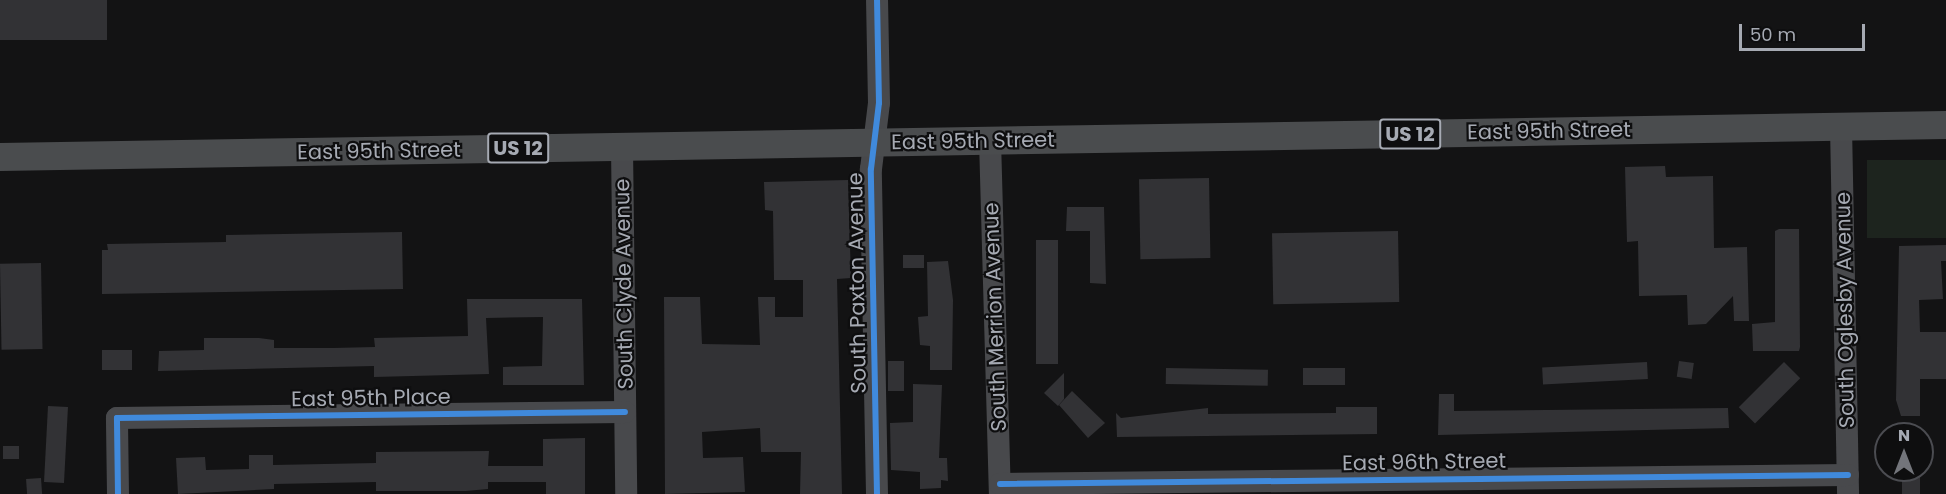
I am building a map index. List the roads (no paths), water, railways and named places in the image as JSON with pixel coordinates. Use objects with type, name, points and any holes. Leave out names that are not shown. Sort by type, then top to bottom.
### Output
[{"type":"main road","name":"East 95th Street","points":[[0,157],[1946,125]]},
{"type":"street","name":"South Paxton Avenue","points":[[877,0],[879,103],[874,142],[877,494]]},
{"type":"street","name":"South Oglesby Avenue","points":[[1841,126],[1848,484]]},
{"type":"street","name":"South Merrion Avenue","points":[[990,140],[1000,489]]},
{"type":"street","name":"South Clyde Avenue","points":[[622,147],[626,494]]},
{"type":"street","name":"East 95th Place","points":[[118,494],[117,418],[625,412]]},
{"type":"street","name":"East 96th Street","points":[[1000,489],[1848,484]]}]
